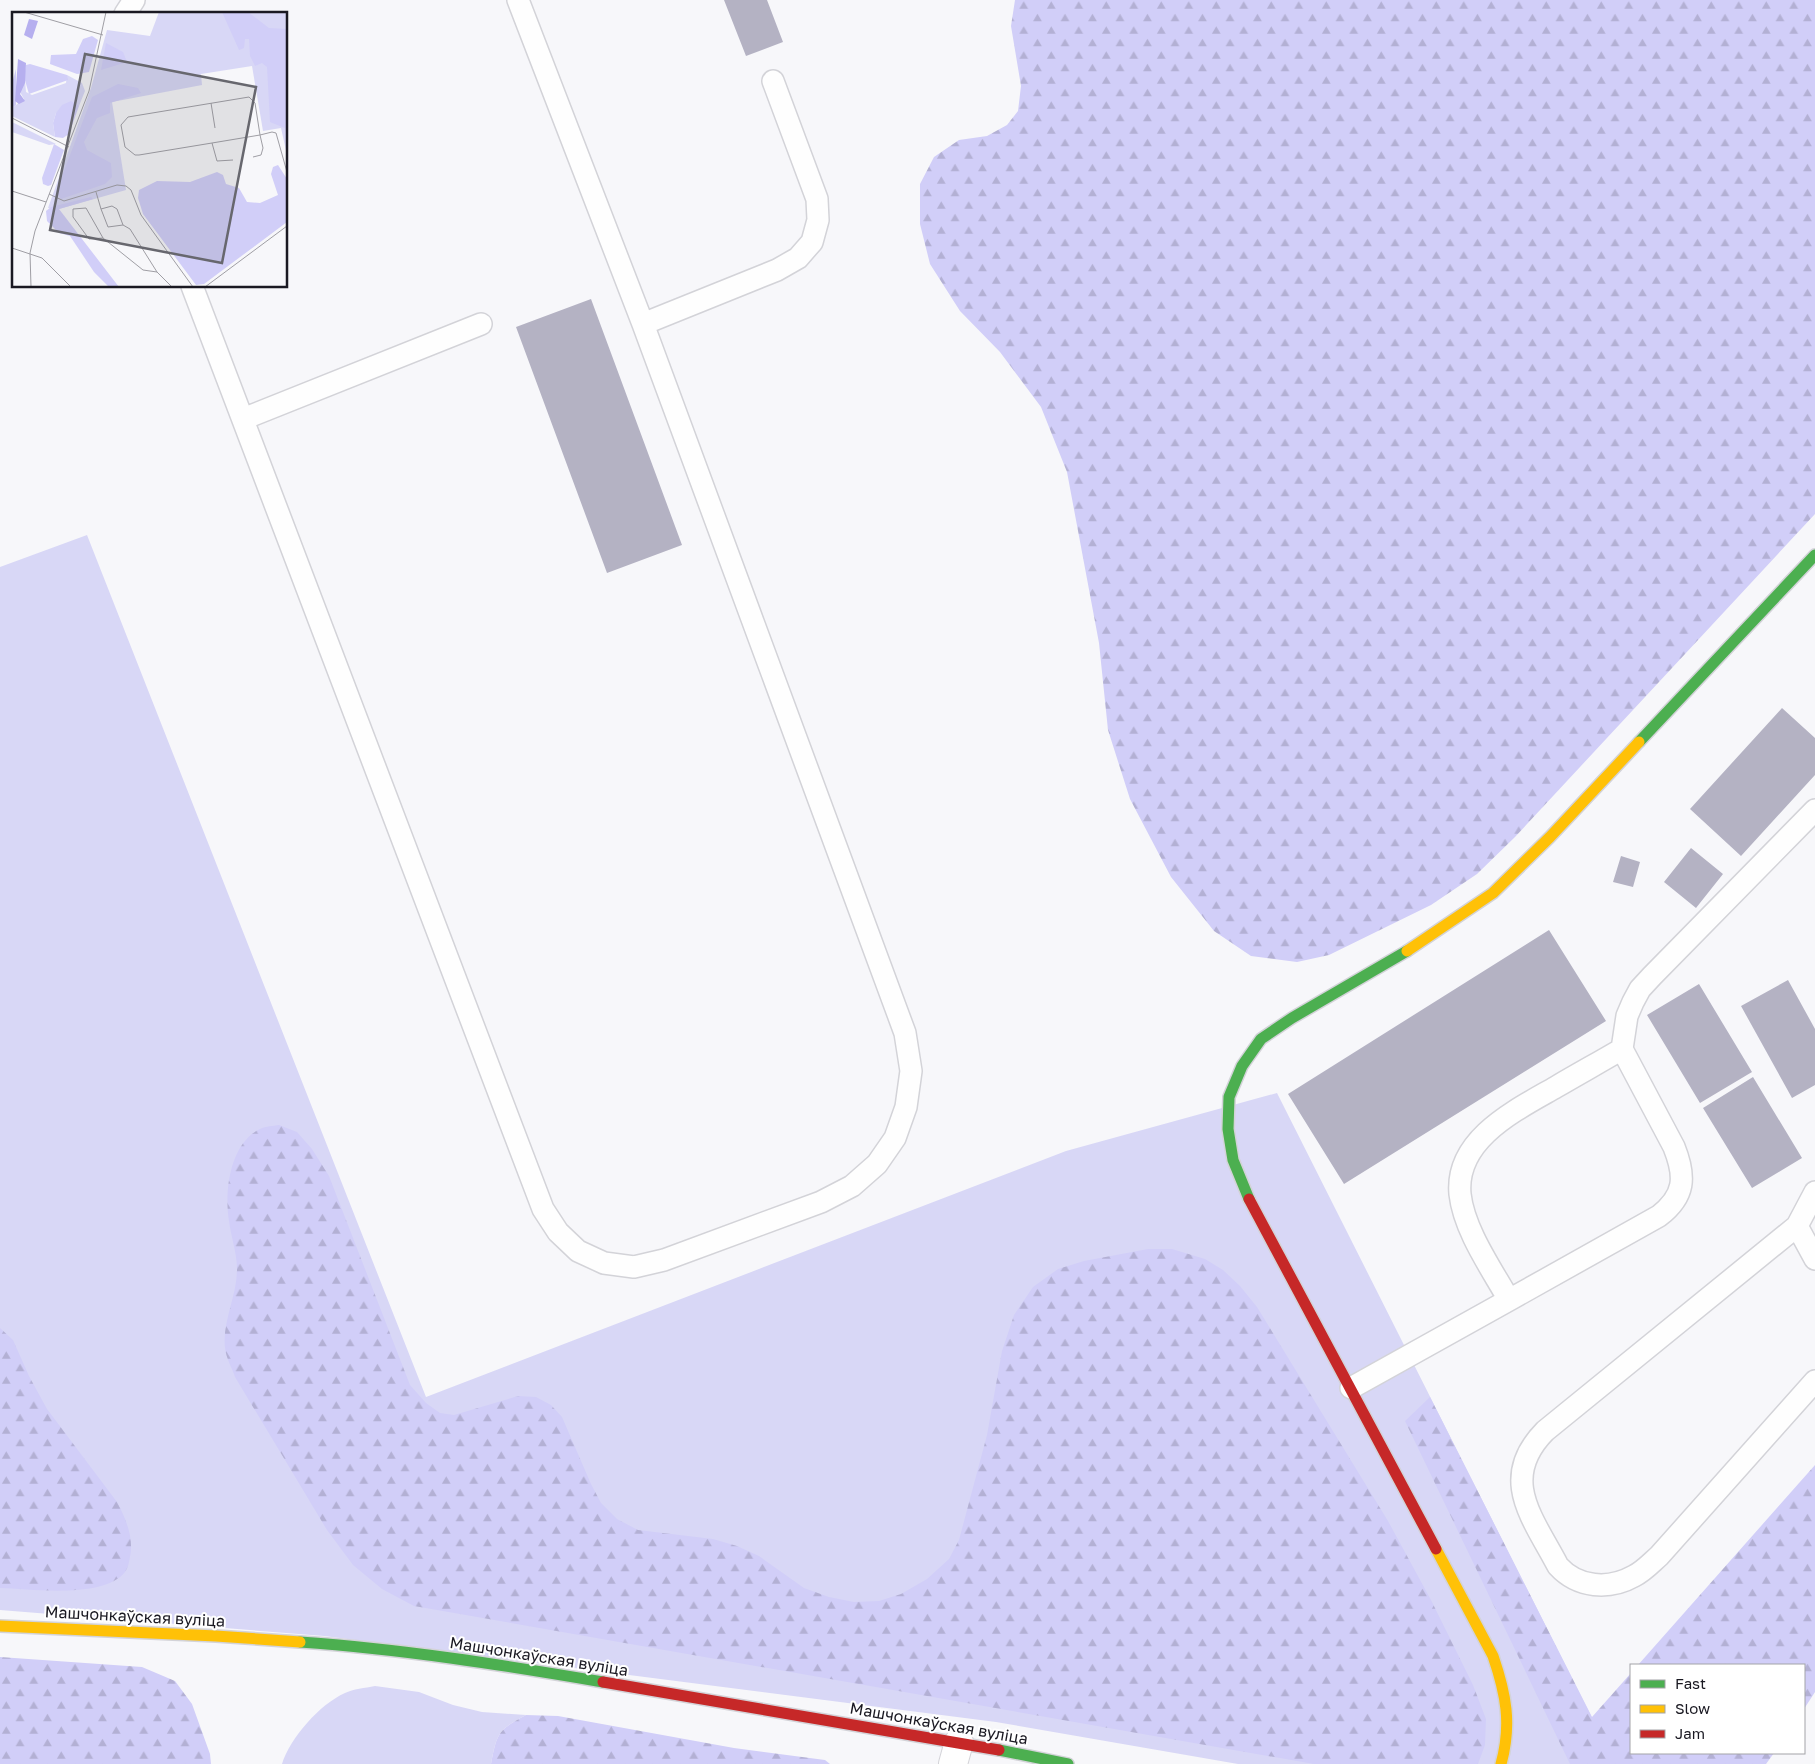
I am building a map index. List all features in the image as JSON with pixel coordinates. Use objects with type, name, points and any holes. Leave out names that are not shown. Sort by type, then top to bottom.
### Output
[{"type":"street","points":[[1501,1764],[1505,1754],[1509,1720],[1504,1687],[1493,1656],[1245,1191],[1233,1160],[1228,1129],[1229,1097],[1242,1066],[1261,1039],[1292,1018],[1426,940],[1493,893],[1550,837],[1815,555]]},
{"type":"street","name":"Машчонкаўская вуліца","points":[[0,1626],[216,1636],[358,1646],[506,1666],[956,1753],[1068,1764]]},
{"type":"lane","points":[[126,12],[134,0]]},
{"type":"lane","points":[[193,288],[543,1209],[558,1232],[578,1251],[604,1263],[634,1267],[664,1260],[821,1202],[852,1186],[876,1164],[895,1138],[906,1107],[911,1071],[905,1033],[642,324],[518,0]]},
{"type":"lane","points":[[642,324],[776,270],[798,258],[812,242],[818,220],[817,199],[773,81]]},
{"type":"lane","points":[[242,419],[481,324]]},
{"type":"lane","points":[[1351,1388],[1659,1216],[1670,1208],[1678,1197],[1682,1180],[1681,1164],[1674,1147],[1622,1049],[1627,1016],[1640,989],[1815,810]]},
{"type":"lane","points":[[1509,1300],[1470,1229],[1464,1211],[1460,1193],[1461,1174],[1467,1156],[1497,1122],[1622,1049]]},
{"type":"lane","points":[[1815,1192],[1797,1226],[1545,1430],[1534,1442],[1526,1456],[1522,1470],[1521,1487],[1524,1502],[1558,1566],[1566,1575],[1576,1581],[1588,1584],[1610,1584],[1635,1576],[1658,1556],[1815,1381]]},
{"type":"lane","points":[[1797,1226],[1815,1259]]},
{"type":"shaded area","points":[[87,535],[426,1397],[1066,1151],[1277,1093],[1592,1718],[1598,1764],[1238,1764],[996,1722],[324,1636],[0,1610],[0,567]]},
{"type":"shaded area","points":[[375,1686],[419,1692],[453,1705],[482,1712],[526,1715],[504,1729],[500,1734],[495,1745],[491,1764],[282,1764],[292,1743],[316,1713],[335,1698],[348,1692]]},
{"type":"green space","points":[[1015,0],[1815,0],[1815,514],[1515,837],[1477,874],[1431,905],[1329,955],[1297,962],[1251,956],[1214,931],[1171,877],[1130,799],[1108,730],[1099,643],[1067,472],[1041,407],[1000,352],[960,311],[930,264],[920,224],[920,184],[934,157],[959,140],[987,136],[1007,125],[1018,111],[1021,86],[1011,26]]},
{"type":"green space","points":[[279,1125],[297,1132],[312,1149],[329,1176],[410,1385],[426,1403],[440,1413],[454,1415],[518,1396],[536,1397],[551,1405],[562,1417],[601,1503],[617,1519],[638,1530],[713,1539],[737,1546],[759,1556],[804,1588],[829,1597],[854,1602],[879,1601],[901,1594],[927,1579],[949,1559],[959,1540],[987,1435],[1002,1351],[1014,1315],[1033,1287],[1058,1269],[1084,1261],[1148,1249],[1172,1249],[1205,1259],[1223,1270],[1240,1286],[1257,1307],[1388,1521],[1431,1600],[1473,1685],[1486,1719],[1485,1745],[1478,1764],[1314,1764],[414,1606],[382,1589],[353,1565],[327,1530],[235,1377],[226,1352],[227,1319],[235,1289],[237,1269],[228,1209],[231,1169],[242,1145],[250,1136],[262,1128]]},
{"type":"green space","points":[[0,1328],[13,1340],[29,1376],[47,1409],[117,1502],[123,1515],[131,1543],[129,1563],[125,1572],[115,1580],[101,1586],[67,1590],[0,1588]]},
{"type":"green space","points":[[1430,1397],[1592,1717],[1630,1674],[1630,1754],[1773,1754],[1766,1764],[1570,1764],[1405,1421]]},
{"type":"green space","points":[[1815,1465],[1815,1692],[1805,1707],[1805,1664],[1639,1664]]},
{"type":"green space","points":[[0,1657],[142,1667],[175,1681],[192,1704],[210,1754],[211,1764],[0,1764]]},
{"type":"green space","points":[[526,1715],[558,1716],[734,1748],[825,1760],[830,1764],[491,1764],[495,1745],[500,1734],[504,1729]]},
{"type":"building","points":[[724,0],[767,0],[783,42],[746,56]]},
{"type":"building","points":[[591,299],[682,545],[607,573],[516,327]]},
{"type":"building","points":[[1782,708],[1815,738],[1815,775],[1741,856],[1690,809]]},
{"type":"building","points":[[1691,848],[1723,874],[1696,908],[1664,882]]},
{"type":"building","points":[[1621,856],[1640,862],[1633,887],[1613,882]]},
{"type":"building","points":[[1549,930],[1606,1021],[1344,1184],[1288,1094]]},
{"type":"building","points":[[1788,980],[1815,1029],[1815,1085],[1792,1098],[1741,1006]]},
{"type":"building","points":[[1699,984],[1752,1072],[1700,1103],[1647,1015]]},
{"type":"building","points":[[1753,1077],[1802,1158],[1752,1188],[1703,1108]]},
{"type":"traffic: fast","points":[[1639,742],[1815,555]]},
{"type":"traffic: fast","points":[[1249,1199],[1233,1160],[1228,1129],[1229,1097],[1242,1066],[1261,1039],[1292,1018],[1407,951]]},
{"type":"traffic: fast","points":[[300,1642],[452,1658],[603,1682]]},
{"type":"traffic: fast","points":[[999,1750],[1068,1764]]},
{"type":"traffic: slow","points":[[1407,951],[1493,893],[1550,837],[1639,742]]},
{"type":"traffic: slow","points":[[1436,1549],[1493,1656],[1498,1670],[1507,1722],[1501,1764]]},
{"type":"traffic: slow","points":[[0,1626],[216,1636],[300,1642]]},
{"type":"traffic: jam","points":[[1249,1199],[1436,1549]]},
{"type":"traffic: jam","points":[[603,1682],[999,1750]]}]
